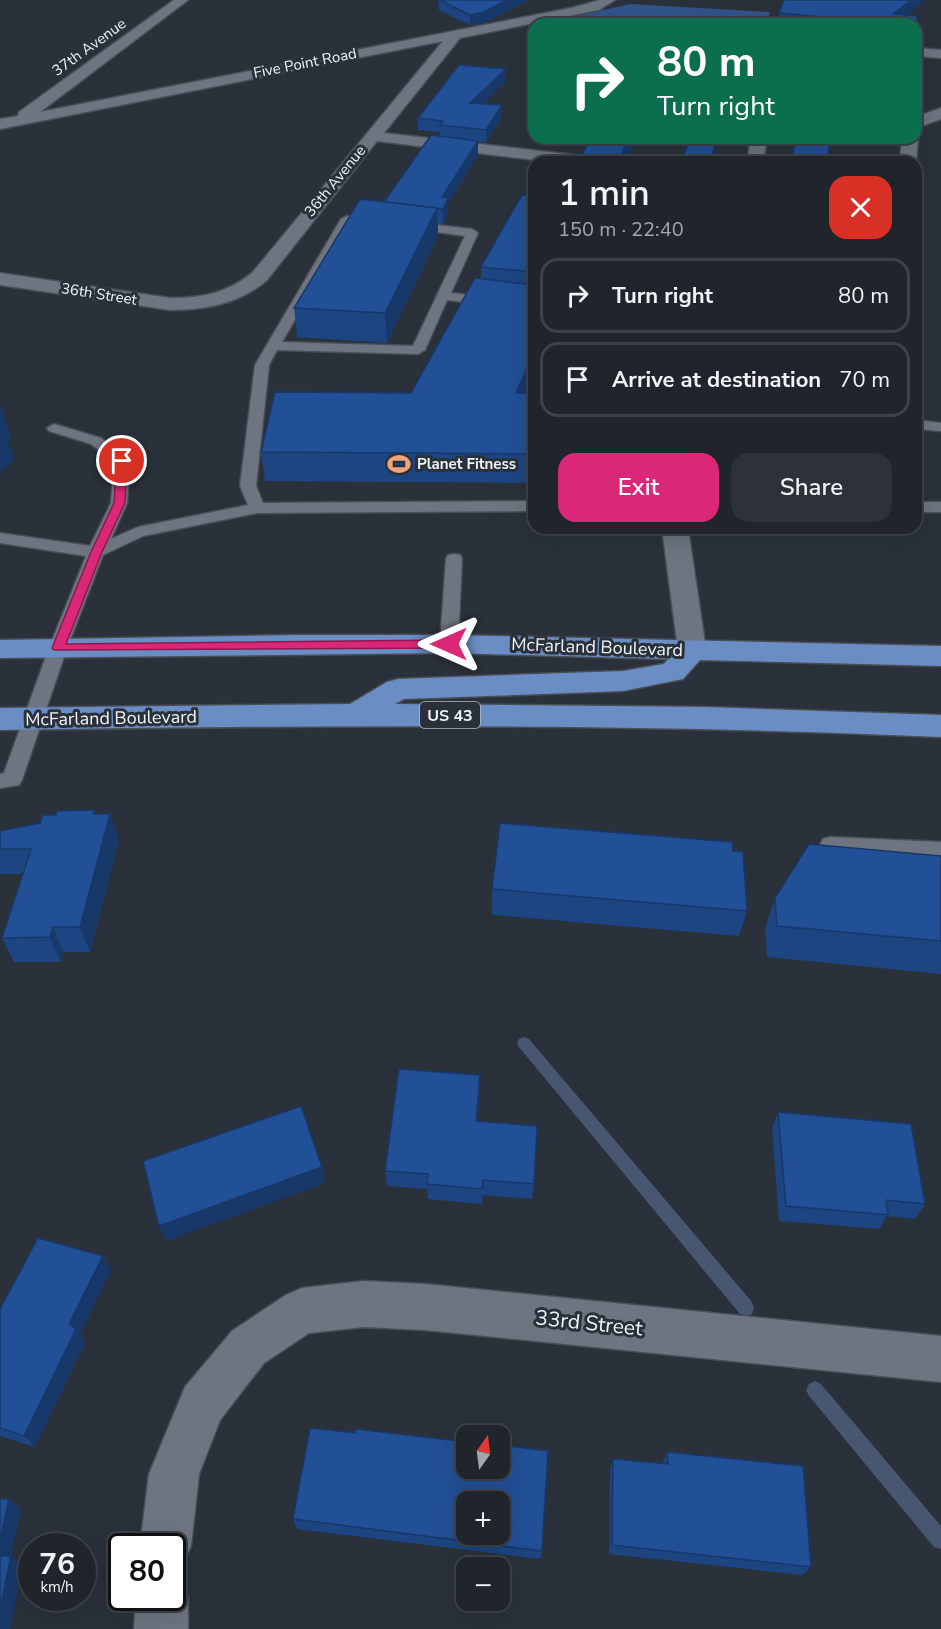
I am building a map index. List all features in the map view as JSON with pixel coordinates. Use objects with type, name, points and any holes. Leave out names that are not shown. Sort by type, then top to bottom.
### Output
[{"type":"highway","name":"McFarland Boulevard","points":[[0,649],[449,644],[941,656]]},
{"type":"highway","points":[[355,715],[398,689],[623,681],[673,672],[692,650]]},
{"type":"highway","name":"McFarland Boulevard","points":[[0,719],[355,715],[723,718],[941,726]]},
{"type":"street","name":"37th Avenue","points":[[16,121],[182,0]]},
{"type":"street","name":"Five Point Road","points":[[539,18],[599,6],[609,0]]},
{"type":"street","name":"Five Point Road","points":[[0,124],[528,20]]},
{"type":"street","name":"36th Avenue","points":[[198,304],[226,297],[247,287],[260,276],[455,34]]},
{"type":"street","points":[[922,52],[941,54]]},
{"type":"street","points":[[922,121],[941,113]]},
{"type":"street","points":[[372,136],[542,156]]},
{"type":"street","name":"36th Street","points":[[0,279],[144,301],[198,304]]},
{"type":"street","points":[[676,534],[692,650]]},
{"type":"street","name":"33rd Street","points":[[167,1533],[174,1474],[202,1404],[248,1347],[302,1311],[364,1304],[425,1307],[941,1359]]},
{"type":"street","points":[[161,1629],[162,1611]]},
{"type":"lane","points":[[258,508],[248,486],[262,366],[273,346],[347,219],[472,233],[418,350],[273,346]]},
{"type":"lane","points":[[444,296],[528,305]]},
{"type":"lane","points":[[922,425],[941,427]]},
{"type":"lane","points":[[0,781],[12,780],[58,648],[96,552],[119,503],[122,461],[96,441],[54,428]]},
{"type":"lane","points":[[0,538],[96,552],[138,532],[258,508],[528,506]]},
{"type":"lane","points":[[922,507],[941,507]]},
{"type":"lane","points":[[449,644],[454,559]]},
{"type":"lane","points":[[831,845],[941,850]]},
{"type":"shaded area","points":[[631,4],[770,12],[768,18],[565,18]]},
{"type":"building","points":[[440,0],[507,0],[484,12],[470,15]]},
{"type":"building","points":[[784,0],[911,0],[893,14],[917,16],[917,18],[822,18],[779,13]]},
{"type":"building","points":[[459,65],[506,69],[470,103],[502,105],[486,130],[440,125],[443,121],[418,118]]},
{"type":"building","points":[[431,135],[478,141],[442,197],[448,198],[443,209],[384,202]]},
{"type":"building","points":[[588,144],[626,144],[621,156],[581,156]]},
{"type":"building","points":[[688,144],[716,144],[712,156],[684,156]]},
{"type":"building","points":[[795,144],[829,144],[828,156],[792,156]]},
{"type":"building","points":[[522,195],[528,196],[528,271],[481,267]]},
{"type":"building","points":[[360,199],[437,208],[385,313],[294,308]]},
{"type":"building","points":[[475,278],[528,284],[528,366],[516,393],[528,393],[528,454],[261,452],[275,392],[411,393]]},
{"type":"building","points":[[94,810],[93,814],[110,814],[80,927],[53,927],[50,937],[2,938],[31,849],[0,849],[0,831],[40,823],[43,815],[56,815],[57,811]]},
{"type":"building","points":[[500,823],[732,842],[733,851],[743,852],[747,911],[492,889]]},
{"type":"building","points":[[809,844],[941,856],[941,941],[777,926],[775,898]]},
{"type":"building","points":[[399,1069],[480,1075],[476,1121],[537,1126],[534,1184],[483,1180],[482,1189],[427,1184],[428,1174],[385,1171]]},
{"type":"building","points":[[301,1106],[322,1167],[159,1226],[143,1161]]},
{"type":"building","points":[[778,1112],[911,1124],[925,1204],[886,1200],[888,1215],[786,1206]]},
{"type":"building","points":[[38,1238],[103,1256],[69,1324],[76,1329],[24,1436],[0,1428],[0,1309]]},
{"type":"building","points":[[310,1428],[355,1433],[356,1429],[456,1441],[456,1479],[510,1479],[510,1446],[548,1451],[542,1551],[495,1545],[510,1545],[510,1491],[456,1491],[456,1540],[293,1519]]},
{"type":"building","points":[[667,1452],[803,1466],[811,1567],[612,1545],[613,1459],[668,1464]]},
{"type":"building","points":[[0,1499],[9,1499],[0,1541]]},
{"type":"building","points":[[0,1556],[11,1556],[0,1609]]},
{"type":"waterway","points":[[524,1043],[746,1308]]},
{"type":"waterway","points":[[815,1390],[941,1540]]},
{"type":"place","name":"Planet Fitness","points":[[399,464]]},
{"type":"route","points":[[122,461],[119,503],[96,552],[58,648],[449,644]]}]
